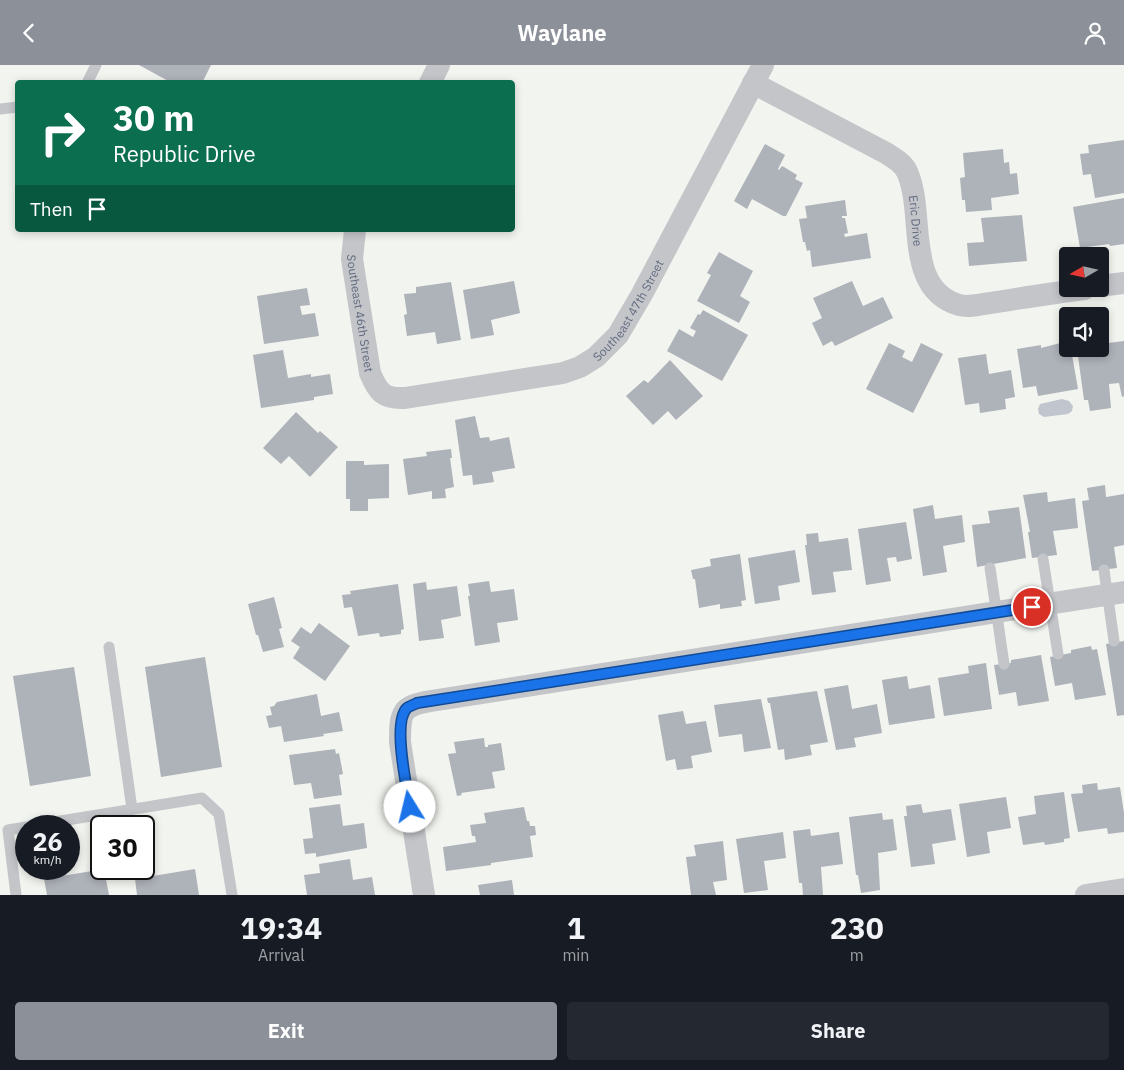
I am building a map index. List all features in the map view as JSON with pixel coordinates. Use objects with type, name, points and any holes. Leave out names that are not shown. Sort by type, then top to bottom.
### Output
[{"type":"street","points":[[432,80],[439,65]]},
{"type":"street","name":"Eric Drive","points":[[758,74],[886,153],[900,163],[908,172],[924,274],[932,289],[945,299],[960,306],[1059,292]]},
{"type":"street","name":"Southeast 47th Street","points":[[382,392],[391,398],[405,398],[563,373],[580,367],[596,357],[618,335],[758,74]]},
{"type":"street","name":"Southeast 46th Street","points":[[355,232],[352,259],[370,373],[375,384],[382,392]]},
{"type":"street","points":[[1109,285],[1124,283]]},
{"type":"street","points":[[424,895],[400,742],[400,727],[404,713],[412,705],[1116,594]]},
{"type":"street","points":[[1086,895],[1124,889]]},
{"type":"lane","points":[[88,80],[96,65]]},
{"type":"lane","points":[[0,109],[15,107]]},
{"type":"lane","points":[[1043,559],[1058,655]]},
{"type":"lane","points":[[990,568],[1004,664]]},
{"type":"lane","points":[[1104,570],[1116,594],[1114,641]]},
{"type":"lane","points":[[109,647],[132,809]]},
{"type":"lane","points":[[80,818],[202,798],[219,814],[232,895]]},
{"type":"lane","points":[[15,829],[8,830],[16,895]]},
{"type":"shaded area","points":[[1062,399],[1069,401],[1073,406],[1072,411],[1068,414],[1044,417],[1039,414],[1040,404]]},
{"type":"building","points":[[139,65],[211,65],[204,80],[166,80]]},
{"type":"building","points":[[1124,140],[1124,193],[1095,198],[1091,174],[1083,175],[1080,154],[1089,153],[1088,145]]},
{"type":"building","points":[[765,144],[785,155],[778,169],[782,166],[784,167],[797,175],[795,179],[803,183],[786,216],[752,199],[747,209],[734,201]]},
{"type":"building","points":[[1003,149],[1004,163],[1009,162],[1010,174],[1017,173],[1019,194],[991,198],[992,210],[966,212],[965,200],[962,200],[960,178],[965,177],[963,153]]},
{"type":"building","points":[[1124,198],[1124,244],[1080,247],[1073,207]]},
{"type":"building","points":[[845,200],[847,216],[842,216],[842,218],[845,218],[848,233],[844,234],[845,237],[867,233],[871,258],[812,267],[810,250],[807,251],[805,242],[803,242],[799,219],[807,218],[805,206]]},
{"type":"building","points":[[1022,215],[1027,261],[969,266],[967,243],[984,242],[981,218]]},
{"type":"building","points":[[719,252],[753,271],[740,296],[750,302],[739,323],[697,301],[711,275],[707,273]]},
{"type":"building","points":[[514,281],[520,313],[491,320],[494,335],[471,339],[463,290]]},
{"type":"building","points":[[852,281],[863,306],[883,297],[893,318],[835,346],[832,341],[823,346],[812,323],[822,318],[813,298]]},
{"type":"building","points":[[451,282],[461,340],[437,344],[435,332],[407,336],[404,315],[407,314],[404,294],[416,293],[416,287]]},
{"type":"building","points":[[307,288],[310,305],[300,306],[302,315],[315,313],[319,336],[264,344],[257,296]]},
{"type":"building","points":[[703,310],[748,335],[722,381],[667,351],[679,329],[693,337],[696,331],[690,328],[698,314],[700,315]]},
{"type":"building","points":[[1124,341],[1124,396],[1122,397],[1119,383],[1109,384],[1111,408],[1090,411],[1088,400],[1084,400],[1078,357],[1109,357],[1109,343]]},
{"type":"building","points":[[889,343],[905,351],[902,357],[912,362],[921,343],[943,354],[913,413],[866,389]]},
{"type":"building","points":[[1059,343],[1059,357],[1072,357],[1078,389],[1038,396],[1036,386],[1023,388],[1017,349],[1041,345],[1041,348]]},
{"type":"building","points":[[283,350],[288,378],[311,374],[311,377],[330,374],[333,394],[314,397],[314,400],[261,408],[253,355]]},
{"type":"building","points":[[986,354],[989,374],[1011,370],[1015,397],[1005,399],[1006,409],[980,413],[979,403],[965,405],[958,358]]},
{"type":"building","points":[[670,360],[703,396],[676,420],[668,411],[653,425],[626,396],[644,380],[648,383]]},
{"type":"building","points":[[296,412],[318,433],[320,431],[338,447],[310,477],[289,456],[281,464],[263,448]]},
{"type":"building","points":[[475,416],[480,438],[489,437],[490,441],[509,437],[515,468],[492,472],[494,482],[473,485],[472,475],[463,476],[455,420]]},
{"type":"building","points":[[451,449],[452,458],[450,458],[454,487],[445,489],[446,498],[432,499],[432,491],[408,495],[403,459],[427,456],[426,452]]},
{"type":"building","points":[[346,461],[364,461],[364,465],[389,464],[389,498],[368,499],[368,511],[350,511],[350,499],[346,499]]},
{"type":"building","points":[[1105,485],[1106,497],[1124,494],[1124,545],[1114,547],[1117,568],[1092,571],[1082,501],[1089,500],[1087,488]]},
{"type":"building","points":[[1047,492],[1048,502],[1075,498],[1078,528],[1053,531],[1057,555],[1032,558],[1028,532],[1030,532],[1023,495]]},
{"type":"building","points":[[933,505],[935,519],[962,515],[965,542],[943,546],[947,572],[923,576],[913,509]]},
{"type":"building","points":[[1019,507],[1026,558],[977,567],[972,525],[990,523],[988,511]]},
{"type":"building","points":[[906,522],[912,559],[897,562],[896,557],[887,558],[891,581],[866,585],[858,529]]},
{"type":"building","points":[[818,533],[819,542],[848,538],[852,570],[833,572],[836,592],[812,595],[805,545],[807,545],[806,534]]},
{"type":"building","points":[[795,550],[800,582],[778,586],[780,600],[755,604],[748,558]]},
{"type":"building","points":[[740,554],[746,600],[741,601],[742,606],[720,609],[720,604],[699,608],[695,579],[693,579],[691,570],[711,566],[710,559]]},
{"type":"building","points":[[489,581],[491,592],[514,589],[518,620],[497,623],[500,642],[475,646],[468,584]]},
{"type":"building","points":[[426,582],[427,590],[457,586],[461,616],[441,620],[444,638],[419,641],[413,584]]},
{"type":"building","points":[[398,584],[404,629],[401,630],[401,634],[380,637],[379,633],[358,636],[352,607],[344,608],[342,595],[351,594],[350,591]]},
{"type":"building","points":[[274,597],[282,628],[279,629],[284,647],[263,652],[258,635],[256,635],[248,604]]},
{"type":"building","points":[[319,623],[350,646],[325,681],[293,658],[300,647],[291,641],[301,627],[311,634]]},
{"type":"building","points":[[1124,641],[1124,715],[1117,716],[1106,644]]},
{"type":"building","points":[[1091,646],[1092,650],[1097,649],[1106,695],[1075,700],[1072,683],[1055,686],[1050,657],[1071,653],[1071,650]]},
{"type":"building","points":[[1041,655],[1049,701],[1018,706],[1016,692],[999,695],[994,665],[1011,663],[1011,660]]},
{"type":"building","points":[[205,657],[222,767],[161,777],[145,667]]},
{"type":"building","points":[[986,663],[992,709],[944,716],[938,678],[969,673],[968,666]]},
{"type":"building","points":[[74,667],[91,776],[30,786],[13,676]]},
{"type":"building","points":[[907,676],[909,689],[930,685],[935,718],[889,725],[882,680]]},
{"type":"building","points":[[848,685],[852,709],[877,704],[882,733],[854,738],[856,747],[836,750],[824,689]]},
{"type":"building","points":[[817,691],[828,742],[810,745],[812,755],[785,760],[784,749],[778,750],[770,703],[768,703],[767,698]]},
{"type":"building","points":[[317,694],[321,716],[339,712],[343,731],[284,742],[281,726],[269,728],[266,716],[272,715],[270,707],[274,706],[277,702]]},
{"type":"building","points":[[761,699],[771,748],[744,752],[742,734],[719,737],[714,705]]},
{"type":"building","points":[[683,711],[686,724],[706,721],[712,752],[691,756],[693,768],[677,770],[675,759],[666,761],[658,715]]},
{"type":"building","points":[[484,738],[485,747],[501,743],[505,770],[492,772],[495,788],[461,793],[462,795],[457,796],[448,754],[456,753],[454,742]]},
{"type":"building","points":[[335,749],[336,754],[339,753],[343,774],[339,775],[342,795],[314,799],[311,783],[294,785],[289,755]]},
{"type":"building","points":[[1097,783],[1098,790],[1120,787],[1124,813],[1124,832],[1108,834],[1107,828],[1078,832],[1071,794],[1083,793],[1082,785]]},
{"type":"building","points":[[1064,792],[1070,838],[1064,839],[1064,842],[1045,845],[1044,842],[1023,845],[1018,817],[1036,814],[1034,796]]},
{"type":"building","points":[[1006,797],[1011,828],[987,832],[990,853],[967,857],[959,804]]},
{"type":"building","points":[[340,804],[343,826],[364,823],[367,848],[316,857],[316,853],[305,854],[303,839],[313,838],[309,808]]},
{"type":"building","points":[[921,804],[923,813],[951,809],[956,840],[932,844],[935,864],[911,867],[904,816],[907,816],[906,806]]},
{"type":"building","points":[[524,807],[527,821],[529,821],[530,826],[535,826],[536,835],[530,836],[533,857],[446,871],[443,847],[476,842],[475,836],[472,836],[470,825],[486,823],[484,813]]},
{"type":"building","points":[[882,813],[883,820],[893,819],[897,850],[878,853],[880,890],[861,893],[858,875],[856,875],[849,817]]},
{"type":"building","points":[[810,829],[811,836],[839,832],[843,864],[821,867],[823,895],[803,895],[802,883],[799,883],[793,831]]},
{"type":"building","points":[[783,832],[786,858],[764,861],[768,890],[744,893],[736,839]]},
{"type":"building","points":[[723,841],[727,880],[713,882],[716,895],[691,895],[686,857],[696,856],[694,845]]},
{"type":"building","points":[[350,859],[353,880],[372,877],[375,895],[307,895],[304,875],[320,873],[319,864]]},
{"type":"building","points":[[195,869],[199,895],[137,895],[135,880],[155,880],[155,876]]},
{"type":"building","points":[[90,871],[90,880],[106,880],[109,895],[47,895],[44,880],[80,880],[80,873]]},
{"type":"building","points":[[512,880],[514,895],[480,895],[478,885]]},
{"type":"route","points":[[410,807],[400,742],[400,727],[407,708],[417,703],[1032,607]]}]
